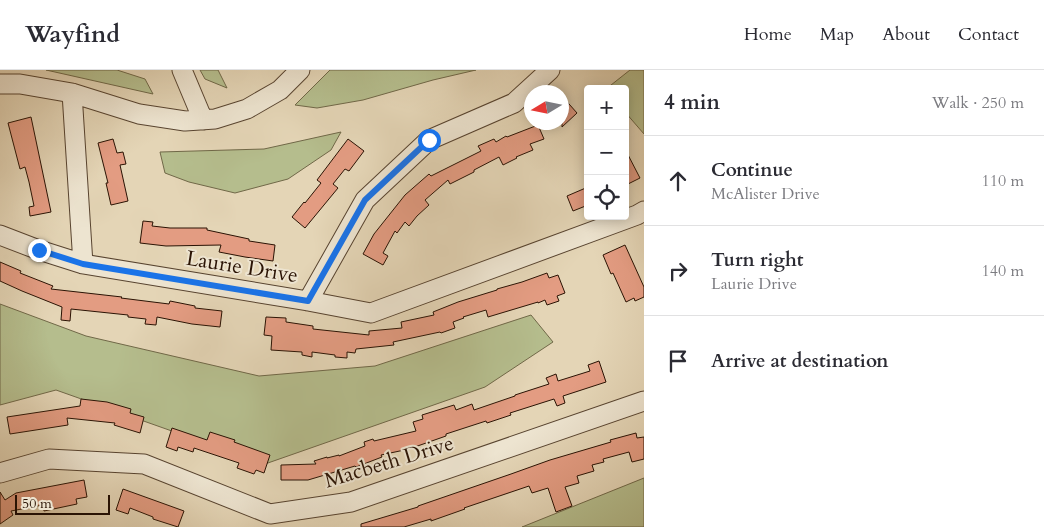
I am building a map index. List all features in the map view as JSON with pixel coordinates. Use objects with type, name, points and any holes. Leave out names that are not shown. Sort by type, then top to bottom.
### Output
[{"type":"street","points":[[182,70],[203,120]]},
{"type":"street","points":[[0,84],[20,84],[72,93],[139,114],[185,121],[215,119],[247,109],[280,90],[300,70]]},
{"type":"street","points":[[308,301],[365,200],[429,140],[514,103],[550,70]]},
{"type":"street","points":[[72,93],[83,264]]},
{"type":"street","name":"Laurie Drive","points":[[0,235],[83,264],[371,313],[642,219]]},
{"type":"street","name":"Macbeth Drive","points":[[0,473],[49,459],[144,464],[268,521],[351,502],[644,401]]},
{"type":"green space","points":[[46,70],[117,70],[145,79],[153,94]]},
{"type":"green space","points":[[200,70],[218,70],[227,88],[205,79]]},
{"type":"green space","points":[[330,70],[476,70],[363,100],[317,108],[295,105]]},
{"type":"green space","points":[[630,70],[644,70],[644,134],[629,117],[629,85],[611,85]]},
{"type":"green space","points":[[341,132],[331,150],[288,179],[235,193],[189,182],[165,173],[160,152],[264,149]]},
{"type":"green space","points":[[0,304],[86,336],[259,376],[375,366],[531,315],[553,342],[485,387],[265,464],[56,390],[0,405]]},
{"type":"green space","points":[[644,478],[644,527],[522,527]]},
{"type":"building","points":[[569,104],[577,113],[569,120]]},
{"type":"building","points":[[31,117],[51,212],[30,216],[29,207],[34,206],[29,182],[25,167],[20,169],[8,123]]},
{"type":"building","points":[[525,130],[540,130],[544,139],[530,144],[533,150],[503,165],[499,157],[450,184],[448,180],[425,200],[429,205],[409,226],[405,222],[397,233],[395,231],[383,253],[388,256],[383,265],[363,254],[374,234],[405,195],[429,174],[431,176],[481,151],[478,146],[494,139],[496,142]]},
{"type":"building","points":[[113,139],[117,153],[123,152],[126,164],[120,165],[128,201],[111,205],[106,183],[108,183],[98,143]]},
{"type":"building","points":[[348,139],[364,151],[349,171],[345,169],[333,184],[338,188],[305,228],[292,217],[321,183],[317,180]]},
{"type":"building","points":[[629,157],[640,178],[629,184]]},
{"type":"building","points":[[584,189],[584,207],[573,211],[567,196]]},
{"type":"building","points":[[143,221],[153,222],[152,226],[170,228],[207,228],[207,230],[249,239],[249,241],[275,245],[273,261],[219,252],[221,245],[166,246],[140,243]]},
{"type":"building","points":[[625,245],[644,287],[644,297],[635,301],[634,298],[626,302],[603,255]]},
{"type":"building","points":[[0,262],[21,271],[20,273],[53,286],[51,289],[169,304],[170,301],[195,306],[195,308],[222,311],[220,327],[157,317],[156,325],[145,324],[146,319],[128,317],[128,315],[71,309],[70,321],[61,320],[62,307],[0,281]]},
{"type":"building","points":[[547,273],[549,278],[558,275],[565,293],[557,296],[559,301],[547,305],[545,300],[488,317],[486,310],[453,322],[455,328],[441,333],[393,342],[394,345],[356,349],[355,353],[347,352],[347,358],[312,352],[312,357],[302,355],[302,352],[271,350],[272,336],[264,335],[266,317],[286,318],[286,322],[313,326],[313,329],[369,335],[369,331],[402,328],[401,322],[434,315],[433,312],[458,302]]},
{"type":"building","points":[[599,361],[606,382],[563,396],[565,403],[557,406],[554,399],[510,413],[511,415],[487,423],[486,421],[446,434],[446,436],[409,449],[381,455],[382,457],[356,467],[308,480],[281,480],[281,465],[316,464],[314,461],[339,456],[365,446],[364,442],[373,439],[374,441],[416,431],[413,422],[423,419],[422,415],[454,405],[456,410],[472,404],[474,410],[549,384],[546,378],[556,374],[558,381],[590,371],[588,365]]},
{"type":"building","points":[[81,399],[107,402],[131,409],[130,413],[144,417],[140,433],[114,425],[115,423],[67,418],[68,425],[10,434],[7,417],[80,406]]},
{"type":"building","points":[[172,428],[207,440],[210,432],[270,455],[264,473],[256,470],[254,474],[237,468],[239,463],[194,448],[193,452],[178,447],[177,451],[166,447]]},
{"type":"building","points":[[636,433],[637,438],[644,437],[644,459],[632,462],[629,452],[603,459],[604,462],[592,465],[594,471],[577,476],[579,483],[565,487],[572,506],[556,512],[548,488],[532,493],[529,486],[431,521],[431,519],[404,527],[361,527],[361,524],[418,507],[550,460]]},
{"type":"building","points":[[84,480],[87,497],[76,499],[77,504],[44,511],[43,505],[11,511],[13,515],[0,524],[0,492],[5,500],[16,493]]},
{"type":"building","points":[[123,489],[184,511],[178,527],[153,519],[153,517],[130,508],[128,514],[116,510]]},
{"type":"route","points":[[39,250],[83,264],[308,301],[365,200],[429,140]]}]
